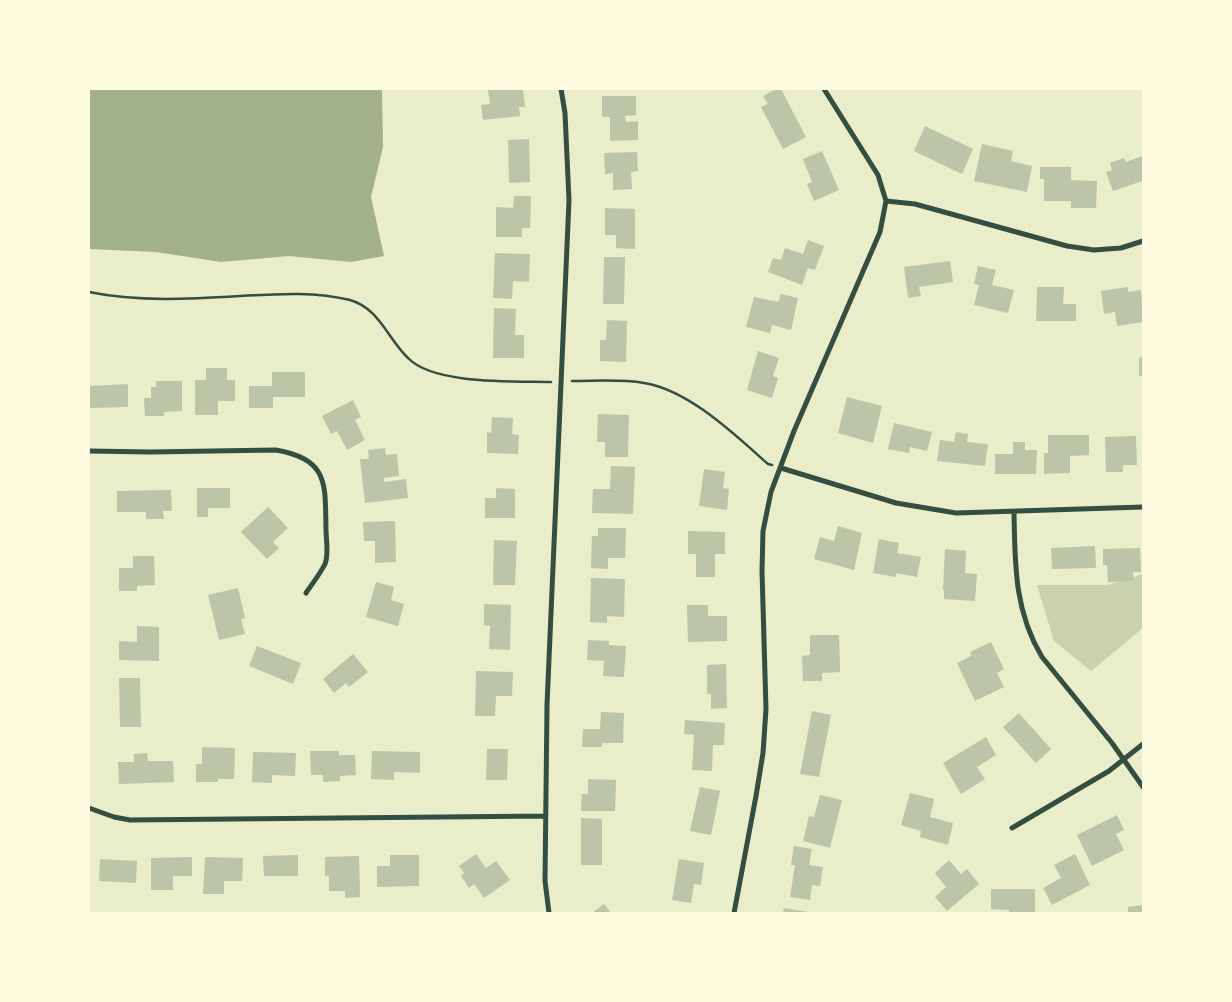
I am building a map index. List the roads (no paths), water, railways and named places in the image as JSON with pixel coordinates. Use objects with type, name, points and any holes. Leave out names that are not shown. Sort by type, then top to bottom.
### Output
[{"type":"street","points":[[549,913],[545,881],[547,705],[569,200],[565,113],[561,89]]},
{"type":"street","points":[[734,913],[763,753],[766,709],[762,571],[764,531],[771,492],[794,431],[880,232],[886,201],[878,175],[824,89]]},
{"type":"street","points":[[886,201],[915,204],[1067,246],[1094,250],[1120,248],[1143,241]]},
{"type":"street","points":[[89,451],[276,450],[294,453],[309,461],[320,474],[325,491],[326,562],[306,593]]},
{"type":"street","points":[[781,468],[896,503],[956,512],[1014,512],[1143,507]]},
{"type":"street","points":[[1014,512],[1016,581],[1022,611],[1032,641],[1053,671],[1125,760],[1143,787]]},
{"type":"street","points":[[1012,828],[1109,771],[1143,744]]},
{"type":"street","points":[[89,808],[114,817],[130,820],[545,816]]}]
